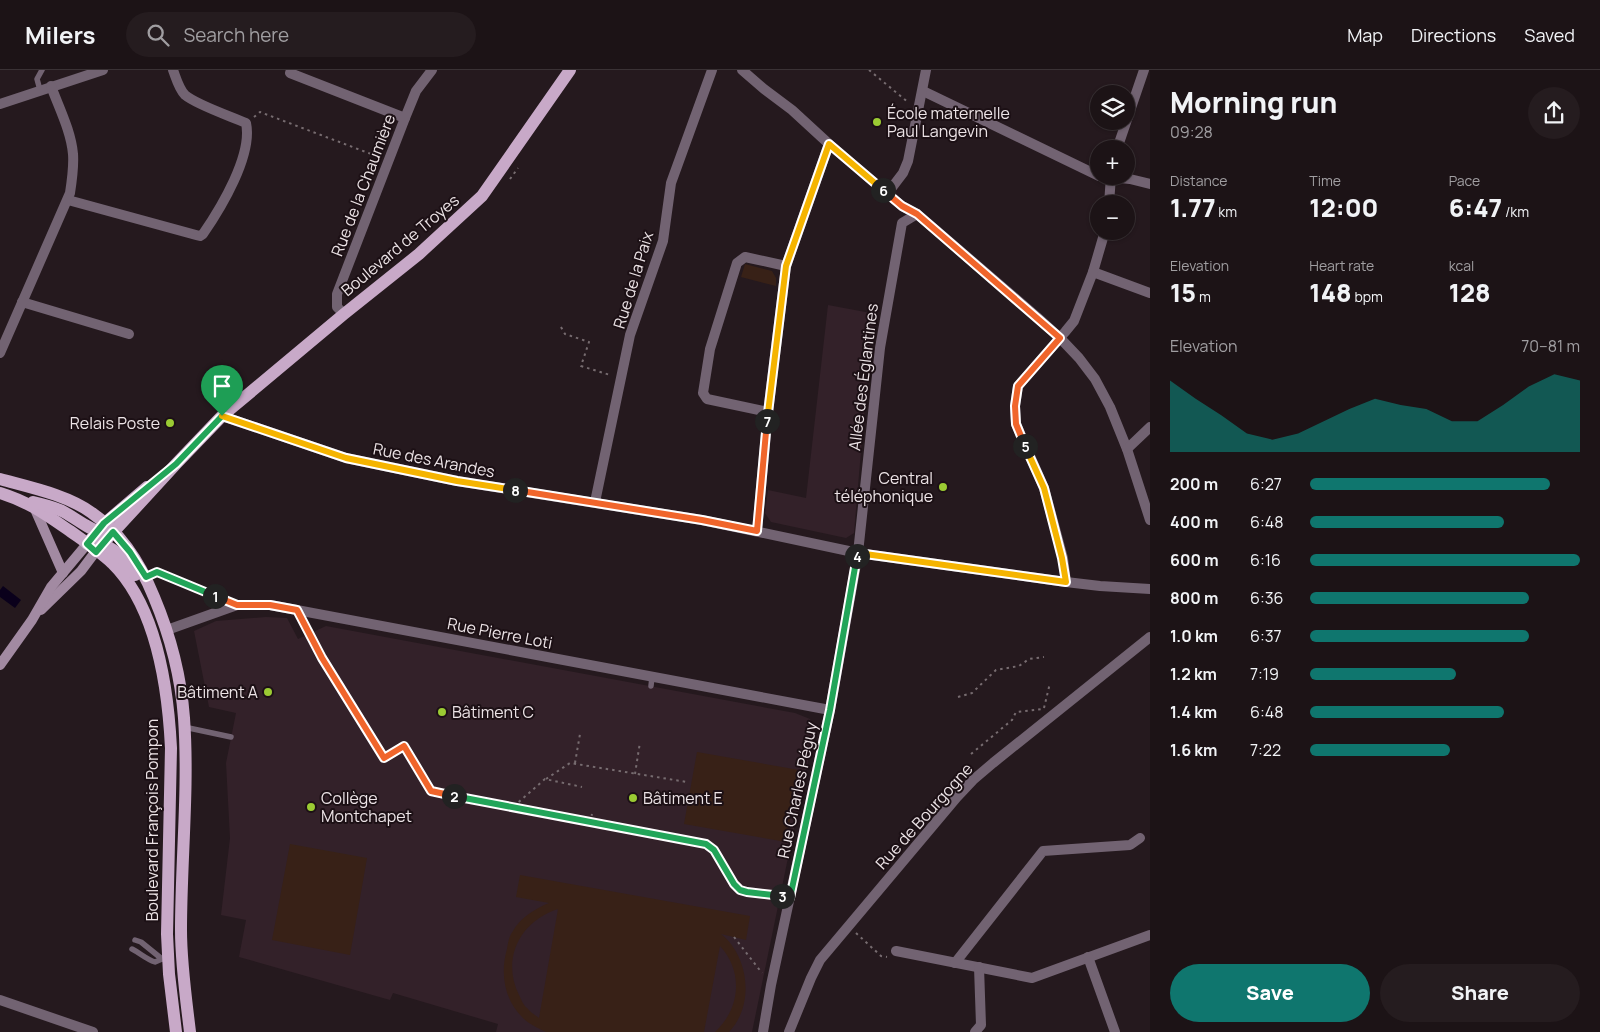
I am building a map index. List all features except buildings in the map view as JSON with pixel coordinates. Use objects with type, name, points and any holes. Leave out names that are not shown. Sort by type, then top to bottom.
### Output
[{"type":"main road","name":"Boulevard de Troyes","points":[[105,529],[130,516],[222,416],[419,254],[482,196],[570,70]]},
{"type":"main road","points":[[0,479],[71,502],[92,513],[105,529],[130,552],[146,577],[159,610]]},
{"type":"main road","points":[[0,493],[52,507],[105,529]]},
{"type":"main road","points":[[18,498],[34,506],[95,546],[122,557],[159,610]]},
{"type":"main road","points":[[34,506],[63,573]]},
{"type":"main road","points":[[32,620],[60,593],[95,546],[105,529]]},
{"type":"main road","points":[[0,665],[32,620],[51,586],[63,573],[95,546]]},
{"type":"main road","name":"Boulevard François Pompon","points":[[95,546],[116,568],[135,595],[143,611],[154,641],[166,689],[171,748],[165,957],[176,1032]]},
{"type":"main road","name":"Boulevard François Pompon","points":[[159,610],[167,630],[180,689],[184,727],[181,932],[183,972],[190,1032]]},
{"type":"street","points":[[0,104],[103,70]]},
{"type":"street","points":[[68,200],[196,235],[200,236],[203,234],[236,178],[245,146],[247,128],[246,123],[203,105],[184,94],[174,70]]},
{"type":"street","points":[[291,70],[290,73],[405,118]]},
{"type":"street","name":"Rue de la Chaumière","points":[[344,314],[337,307],[338,294],[416,91],[432,70]]},
{"type":"street","name":"Rue de la Paix","points":[[595,502],[630,335],[662,240],[671,183],[712,70]]},
{"type":"street","points":[[742,70],[792,110],[902,206],[917,214],[1060,338],[1079,358],[1095,379],[1110,407],[1127,449],[1150,520]]},
{"type":"street","points":[[888,194],[904,174],[912,145],[926,70]]},
{"type":"street","points":[[1120,140],[1143,70]]},
{"type":"street","points":[[0,353],[68,200],[73,172],[73,153],[69,136],[51,86]]},
{"type":"street","points":[[922,91],[1090,169]]},
{"type":"street","points":[[757,531],[768,412],[786,266],[829,144]]},
{"type":"street","points":[[1135,180],[1150,184]]},
{"type":"street","name":"Allée des Églantines","points":[[858,553],[880,348],[902,223],[917,214]]},
{"type":"street","points":[[1066,582],[1062,558],[1044,488],[1016,424],[1015,406],[1018,386],[1074,321],[1103,240]]},
{"type":"street","points":[[768,412],[707,399],[704,393],[710,349],[737,263],[745,258],[786,266]]},
{"type":"street","points":[[1093,272],[1150,294]]},
{"type":"street","points":[[22,302],[129,334]]},
{"type":"street","name":"Rue des Arandes","points":[[222,416],[346,458],[457,481],[702,520],[858,553],[1066,582],[1150,589]]},
{"type":"street","points":[[1127,449],[1150,427]]},
{"type":"street","name":"Rue Charles Péguy","points":[[762,1032],[830,710],[858,553]]},
{"type":"street","name":"Rue Pierre Loti","points":[[167,630],[237,605],[270,605],[652,682],[830,710]]},
{"type":"street","name":"Rue de Bourgogne","points":[[789,1032],[820,960],[973,780],[1150,637]]},
{"type":"street","points":[[954,962],[1043,851],[1130,845],[1140,838]]},
{"type":"street","points":[[896,951],[1032,978],[1150,935]]},
{"type":"street","points":[[1088,957],[1115,1032]]},
{"type":"street","points":[[975,1032],[981,1026],[979,967]]},
{"type":"street","points":[[0,1000],[93,1032]]},
{"type":"lane","points":[[40,90],[37,79],[42,70]]},
{"type":"lane","points":[[184,727],[231,737]]},
{"type":"lane","points":[[135,940],[165,957]]},
{"type":"lane","points":[[132,949],[141,953],[148,960],[155,962],[165,957]]},
{"type":"path","points":[[869,70],[919,111]]},
{"type":"path","points":[[246,123],[260,112],[389,160]]},
{"type":"path","points":[[561,327],[564,334],[589,342],[581,366],[621,378]]},
{"type":"path","points":[[146,577],[157,572],[237,605]]},
{"type":"path","points":[[297,610],[322,658],[384,758],[404,746],[431,791],[706,844],[714,850],[734,884],[740,890],[790,898]]},
{"type":"path","points":[[958,697],[972,693],[996,670],[1019,666],[1029,659],[1044,657]]},
{"type":"path","points":[[1049,719],[1044,708],[1050,683]]},
{"type":"path","points":[[971,754],[1012,720],[1016,712],[1044,708]]},
{"type":"path","points":[[575,763],[580,734]]},
{"type":"path","points":[[635,774],[640,742]]},
{"type":"path","points":[[513,807],[570,762],[687,782]]},
{"type":"path","points":[[545,780],[582,787]]},
{"type":"path","points":[[590,822],[592,814]]},
{"type":"path","points":[[848,927],[881,956],[888,957],[896,951]]},
{"type":"path","points":[[734,937],[771,985]]},
{"type":"shaded area","points":[[745,264],[772,271],[776,278],[776,286],[741,277]]},
{"type":"shaded area","points":[[828,305],[876,314],[870,346],[854,533],[846,538],[771,522],[765,513],[768,490],[806,498]]},
{"type":"shaded area","points":[[3,586],[21,600],[15,608],[0,597],[0,590]]},
{"type":"shaded area","points":[[266,617],[287,618],[298,639],[326,626],[795,713],[810,719],[814,732],[752,1032],[496,1032],[498,1024],[393,993],[390,1000],[239,957],[246,920],[221,915],[230,838],[226,763],[236,713],[209,707],[194,631],[216,621]]},
{"type":"shaded area","points":[[697,752],[799,770],[786,842],[684,824]]},
{"type":"shaded area","points":[[290,844],[367,858],[350,955],[272,940]]},
{"type":"shaded area","points":[[520,875],[750,916],[746,940],[721,934],[738,955],[743,968],[745,995],[743,1008],[737,1021],[729,1032],[715,1032],[730,1013],[736,990],[733,967],[728,956],[720,946],[704,1032],[546,1032],[534,1026],[525,1020],[511,1003],[505,986],[505,958],[510,937],[516,926],[529,914],[549,903],[516,897]],"holes":[[[558,909],[539,1018],[526,1007],[519,995],[512,968],[513,955],[524,932],[533,922]]]},
{"type":"place","name":"École maternelle Paul Langevin","points":[[877,122]]},
{"type":"place","name":"Relais Poste","points":[[170,423]]},
{"type":"place","name":"Central téléphonique","points":[[943,487]]},
{"type":"place","name":"Bâtiment A","points":[[268,692]]},
{"type":"place","name":"Bâtiment C","points":[[442,712]]},
{"type":"place","name":"Bâtiment E","points":[[633,798]]},
{"type":"place","name":"Collège Montchapet","points":[[311,807]]},
{"type":"route","points":[[829,144],[902,206],[917,214],[1060,338],[1018,386],[1015,406],[1016,424],[1044,488],[1062,558],[1066,582],[858,553],[830,710],[790,898],[747,892],[740,890],[734,884],[714,850],[706,844],[431,791],[404,746],[384,758],[322,658],[297,610],[270,605],[237,605],[157,572],[146,577],[130,552],[113,532],[96,552],[87,544],[104,523],[176,464],[222,416],[346,458],[457,481],[595,502],[757,531],[768,412],[786,266],[829,144]]}]
